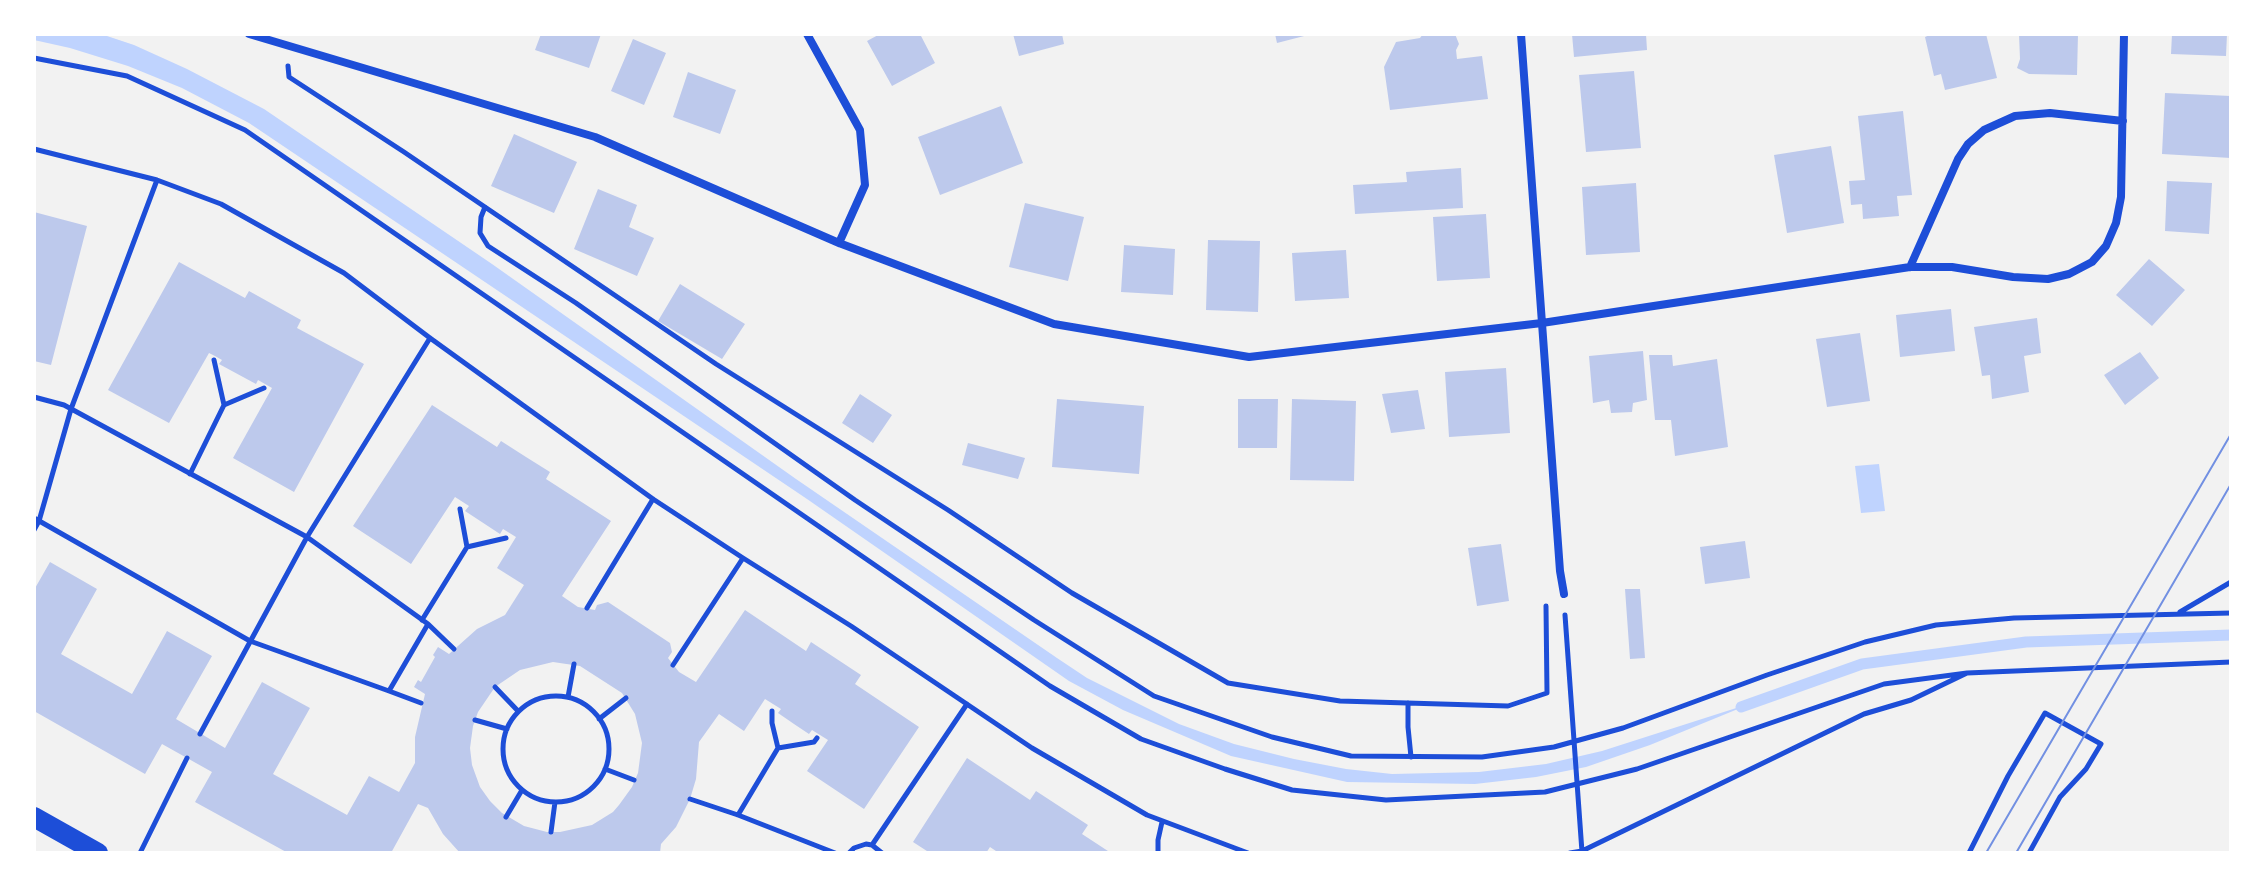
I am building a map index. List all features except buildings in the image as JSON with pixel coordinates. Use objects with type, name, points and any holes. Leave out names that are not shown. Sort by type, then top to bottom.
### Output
[{"type":"main road","points":[[34,817],[98,853]]},
{"type":"street","points":[[249,34],[595,137],[839,243],[1054,324],[1249,357],[1542,323],[1910,267],[1952,267],[2048,279],[2069,274],[2092,262],[2106,246],[2116,223],[2121,197],[2124,34]]},
{"type":"street","points":[[807,34],[860,130],[865,185],[839,243]]},
{"type":"street","points":[[1521,34],[1564,594]]},
{"type":"street","points":[[1910,267],[1958,159],[1968,144],[1984,130],[2015,116],[2050,113],[2123,121]]},
{"type":"path","points":[[284,46],[289,77],[716,364],[948,510],[1072,593],[1228,683],[1340,701],[1508,706],[1547,693],[1546,585],[1560,571]]},
{"type":"path","points":[[34,58],[127,76],[245,130],[1050,686],[1141,739],[1292,790],[1386,800],[1545,792],[1637,769],[1884,684],[1967,673],[2231,662]]},
{"type":"path","points":[[34,149],[157,180],[221,204],[344,273],[653,499],[851,626],[1032,748],[1147,815],[1248,853]]},
{"type":"path","points":[[34,530],[71,409],[157,180]]},
{"type":"path","points":[[485,207],[480,233],[488,246],[1034,620],[1154,696],[1285,740],[1351,756],[1482,757],[1554,747],[1623,728],[1865,642],[1936,625],[2014,618],[2231,613]]},
{"type":"path","points":[[200,734],[307,537],[430,338]]},
{"type":"path","points":[[190,474],[224,405],[214,360]]},
{"type":"path","points":[[224,405],[264,388]]},
{"type":"path","points":[[34,397],[71,409],[307,537],[428,624],[454,649]]},
{"type":"path","points":[[587,608],[653,499]]},
{"type":"path","points":[[422,620],[467,547],[460,509]]},
{"type":"path","points":[[36,520],[250,641],[421,703]]},
{"type":"path","points":[[467,547],[506,538]]},
{"type":"path","points":[[673,665],[743,558]]},
{"type":"path","points":[[2178,614],[2231,582]]},
{"type":"path","points":[[1564,594],[1582,852]]},
{"type":"path","points":[[389,691],[428,624]]},
{"type":"path","points":[[568,697],[574,664]]},
{"type":"path","points":[[1570,853],[1582,852],[1864,714],[1911,700],[1967,673]]},
{"type":"path","points":[[495,687],[518,711]]},
{"type":"path","points":[[550,696],[568,697],[591,709],[607,734],[609,752],[605,769],[597,783],[571,800],[555,802],[538,799],[522,790],[510,777],[503,760],[503,742],[518,711],[533,701],[550,696]]},
{"type":"path","points":[[599,719],[626,698]]},
{"type":"path","points":[[1408,703],[1411,757]]},
{"type":"path","points":[[872,845],[967,704]]},
{"type":"path","points":[[738,815],[778,748],[772,711]]},
{"type":"path","points":[[1969,853],[2008,776],[2045,713],[2101,744],[2086,769],[2060,797],[2029,853]]},
{"type":"path","points":[[475,720],[507,729]]},
{"type":"path","points":[[778,748],[814,742],[817,738]]},
{"type":"path","points":[[140,853],[187,758]]},
{"type":"path","points":[[605,769],[634,780]]},
{"type":"path","points":[[506,817],[522,790]]},
{"type":"path","points":[[690,799],[835,853]]},
{"type":"path","points":[[551,832],[555,802]]},
{"type":"path","points":[[1158,853],[1162,822]]},
{"type":"path","points":[[849,853],[860,845],[872,845],[882,853]]},
{"type":"water","points":[[34,34],[101,34],[187,69],[264,109],[1057,658],[1087,678],[1179,724],[1234,744],[1346,769],[1392,774],[1479,772],[1546,764],[1602,751],[1755,702],[1650,745],[1586,767],[1475,784],[1347,782],[1231,756],[1123,710],[1069,681],[807,499],[249,123],[182,88],[128,66],[34,40]]},
{"type":"water","points":[[1879,464],[1885,511],[1861,513],[1855,466]]},
{"type":"waterway","points":[[1741,707],[1862,664],[2026,642],[2231,635]]},
{"type":"tram line","points":[[1986,853],[2231,434]]},
{"type":"tram line","points":[[2016,853],[2231,484]]}]
